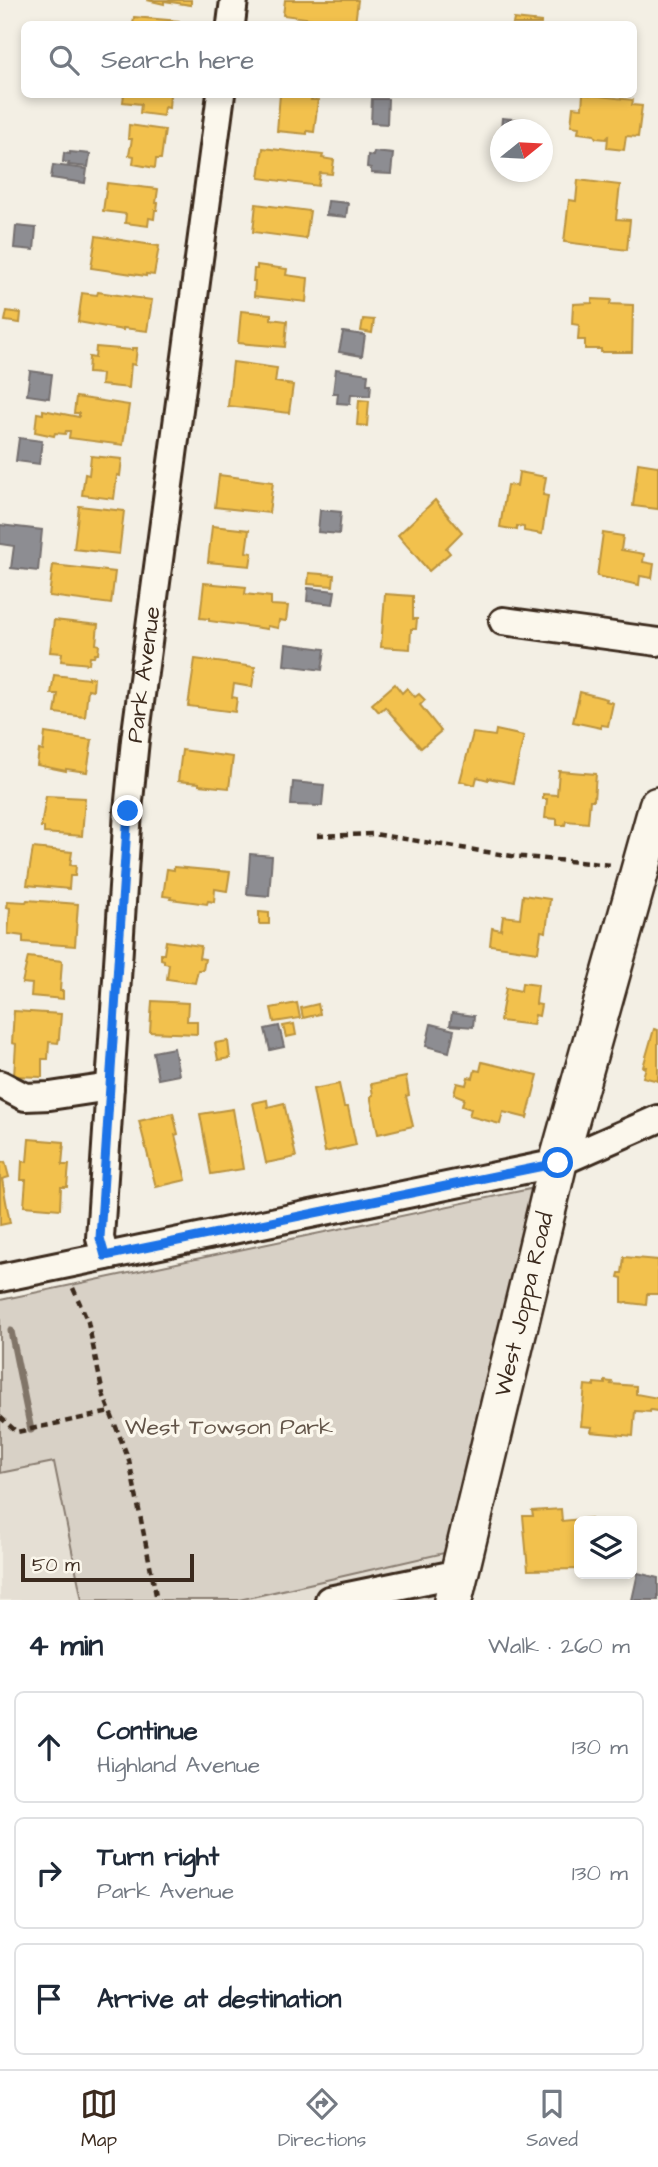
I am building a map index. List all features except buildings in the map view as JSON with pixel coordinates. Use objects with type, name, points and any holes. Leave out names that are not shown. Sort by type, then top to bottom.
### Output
[{"type":"street","points":[[230,21],[234,0]]},
{"type":"street","name":"Park Avenue","points":[[105,1256],[100,1238],[135,740],[220,98]]},
{"type":"street","points":[[503,621],[658,642]]},
{"type":"street","name":"West Joppa Road","points":[[456,1587],[558,1163],[658,806]]},
{"type":"street","points":[[0,1084],[25,1097],[110,1087]]},
{"type":"street","points":[[0,1278],[558,1163],[658,1119]]},
{"type":"street","points":[[330,1600],[456,1587]]},
{"type":"path","points":[[317,836],[374,834],[512,856],[641,867]]},
{"type":"path","points":[[70,1280],[88,1322],[103,1394],[129,1460],[158,1600]]},
{"type":"path","points":[[0,1417],[17,1432],[110,1412]]},
{"type":"shaded area","points":[[54,1462],[82,1600],[0,1600],[0,1473]]},
{"type":"shaded area","points":[[453,1551],[440,1600],[239,1600]]},
{"type":"green space","name":"West Towson Park","points":[[530,1189],[535,1198],[453,1551],[239,1600],[82,1600],[54,1462],[0,1473],[0,1300]]},
{"type":"waterway","points":[[11,1331],[31,1430]]},
{"type":"route","points":[[128,811],[100,1238],[105,1256],[558,1163]]}]
